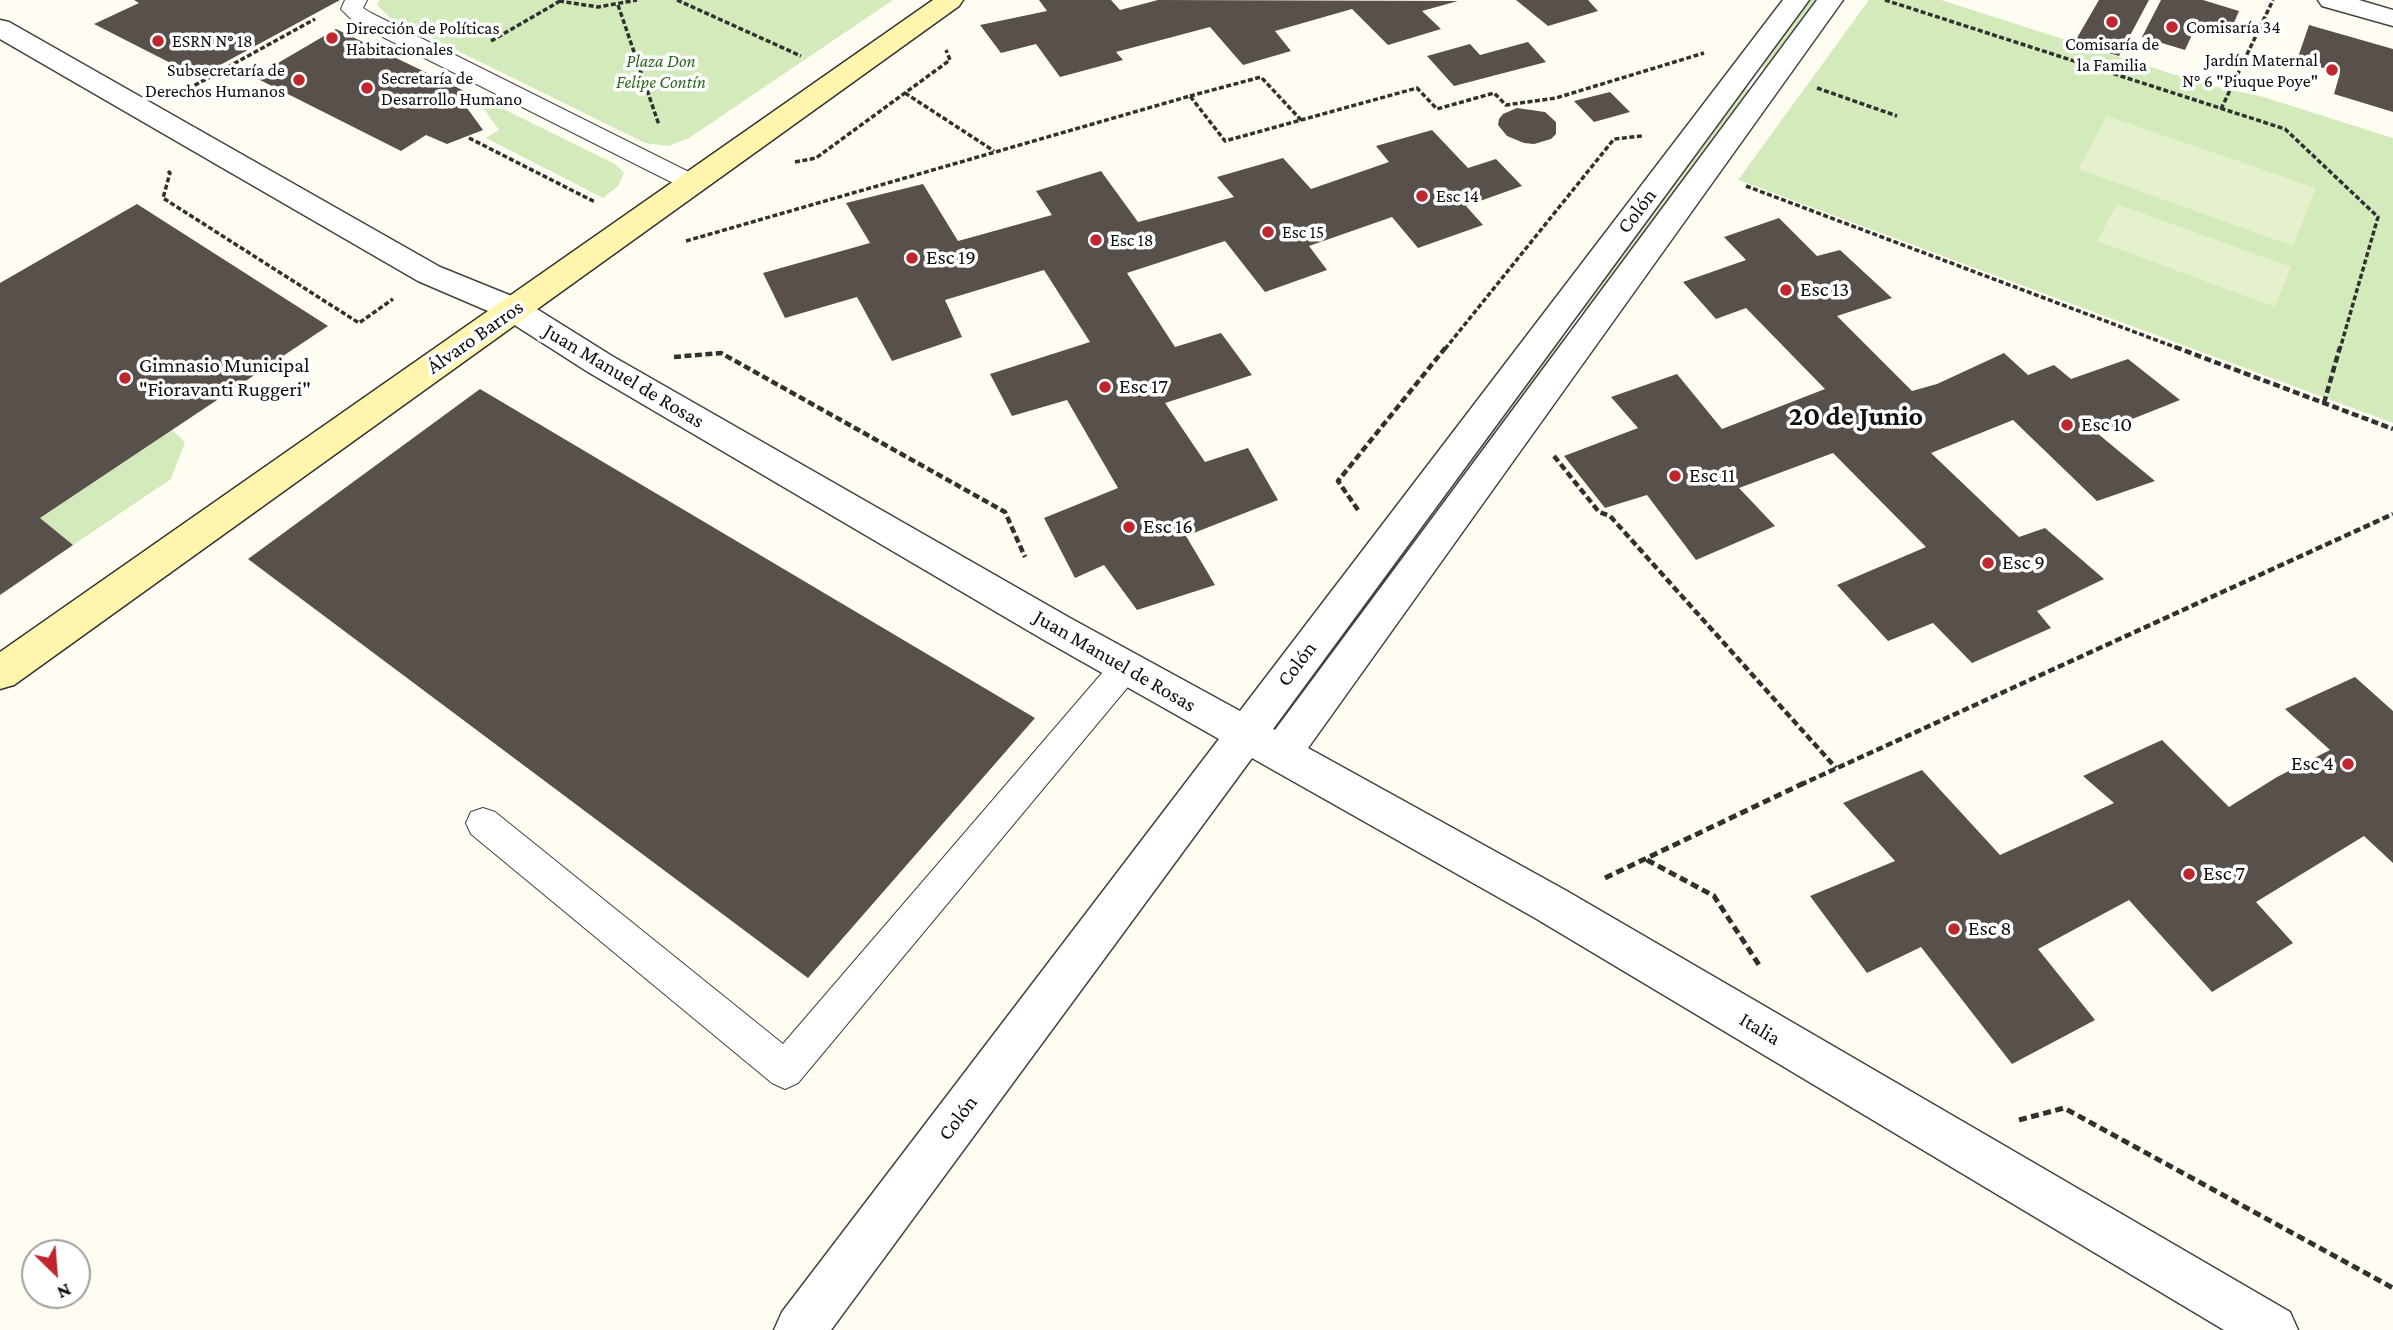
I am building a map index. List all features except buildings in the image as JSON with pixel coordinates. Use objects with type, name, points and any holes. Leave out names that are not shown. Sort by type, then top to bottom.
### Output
[{"type":"main road","name":"Álvaro Barros","points":[[0,673],[636,223],[684,179],[843,75],[950,0]]},
{"type":"street","name":"Colón","points":[[1262,745],[1384,548],[1706,171],[1762,77],[1772,32],[1796,0]]},
{"type":"street","name":"Colón","points":[[800,1330],[1262,745],[1524,419],[1574,323],[1697,132],[1762,77],[1830,0]]},
{"type":"street","points":[[2331,0],[2393,18]]},
{"type":"street","name":"Juan Manuel de Rosas","points":[[0,28],[429,274],[513,309],[600,364],[1262,745]]},
{"type":"street","name":"Italia","points":[[1262,745],[1550,904],[2272,1330]]},
{"type":"lane","points":[[356,0],[352,9],[363,18],[684,179]]},
{"type":"lane","points":[[483,823],[785,1070],[1126,667]]},
{"type":"path","points":[[452,64],[559,0],[590,8],[637,0]]},
{"type":"path","points":[[677,0],[843,75]]},
{"type":"path","points":[[1885,0],[2285,129],[2378,217],[2323,403]]},
{"type":"path","points":[[2221,108],[2273,0]]},
{"type":"path","points":[[618,5],[684,179]]},
{"type":"path","points":[[1190,96],[1225,141],[1416,88],[1437,109],[1494,93],[1506,105],[1556,98],[1772,32]]},
{"type":"path","points":[[675,244],[994,151],[1262,77],[1301,120]]},
{"type":"path","points":[[1762,77],[1897,116]]},
{"type":"path","points":[[905,93],[994,151]]},
{"type":"path","points":[[1384,548],[1338,481],[1615,139],[1697,132]]},
{"type":"path","points":[[469,138],[636,223]]},
{"type":"path","points":[[1706,171],[2393,429]]},
{"type":"path","points":[[600,364],[721,353],[1005,512],[1026,559]]},
{"type":"path","points":[[1524,419],[1600,512],[1610,516],[1836,768]]},
{"type":"path","points":[[1550,904],[1836,768],[2393,514]]},
{"type":"path","points":[[1646,860],[1714,896],[1766,976]]},
{"type":"path","points":[[1951,1139],[2064,1108],[2393,1288]]},
{"type":"green space","name":"Plaza Don Felipe Contín","points":[[380,0],[893,0],[689,138],[669,146],[645,143],[389,17],[377,5]]},
{"type":"green space","points":[[1806,0],[1820,0],[1768,69],[1759,66]]},
{"type":"green space","points":[[1869,0],[1941,0],[2207,85],[2260,96],[2393,138],[2393,423],[1738,180]]},
{"type":"green space","points":[[1744,88],[1752,91],[1591,312],[1584,312],[1581,309]]},
{"type":"green space","points":[[491,103],[615,164],[624,173],[618,186],[603,198],[486,138],[499,130],[483,108]]},
{"type":"green space","points":[[2107,116],[2316,188],[2293,246],[2078,169]]},
{"type":"green space","points":[[2117,204],[2291,267],[2275,307],[2097,241]]},
{"type":"green space","points":[[1558,336],[1567,340],[1339,651],[1332,651],[1329,646]]},
{"type":"green space","points":[[172,430],[185,442],[171,479],[73,545],[40,518]]},
{"type":"place","name":"Comisaría de la Familia","points":[[2112,22]]},
{"type":"place","name":"Comisaría 34","points":[[2172,27]]},
{"type":"place","name":"Dirección de Políticas Habitacionales","points":[[332,38]]},
{"type":"place","name":"ESRN N° 18","points":[[158,41]]},
{"type":"place","name":"Jardín Maternal N° 6 \"Piuque Poye\"","points":[[2332,70]]},
{"type":"place","name":"Subsecretaría de Derechos Humanos","points":[[299,80]]},
{"type":"place","name":"Secretaría de Desarrollo Humano","points":[[367,88]]},
{"type":"place","name":"Esc 14","points":[[1422,196]]},
{"type":"place","name":"Esc 15","points":[[1268,232]]},
{"type":"place","name":"Esc 18","points":[[1096,240]]},
{"type":"place","name":"Esc 19","points":[[912,258]]},
{"type":"place","name":"Esc 13","points":[[1786,290]]},
{"type":"place","name":"Gimnasio Municipal \"Fioravanti Ruggeri\"","points":[[125,378]]},
{"type":"place","name":"Esc 17","points":[[1105,387]]},
{"type":"place","name":"Esc 10","points":[[2067,425]]},
{"type":"place","name":"Esc 11","points":[[1675,476]]},
{"type":"place","name":"Esc 16","points":[[1129,527]]},
{"type":"place","name":"Esc 9","points":[[1988,563]]},
{"type":"place","name":"Esc 4","points":[[2348,764]]},
{"type":"place","name":"Esc 7","points":[[2189,874]]},
{"type":"place","name":"Esc 8","points":[[1954,929]]},
{"type":"district","name":"20 de Junio","points":[[1856,416]]}]
